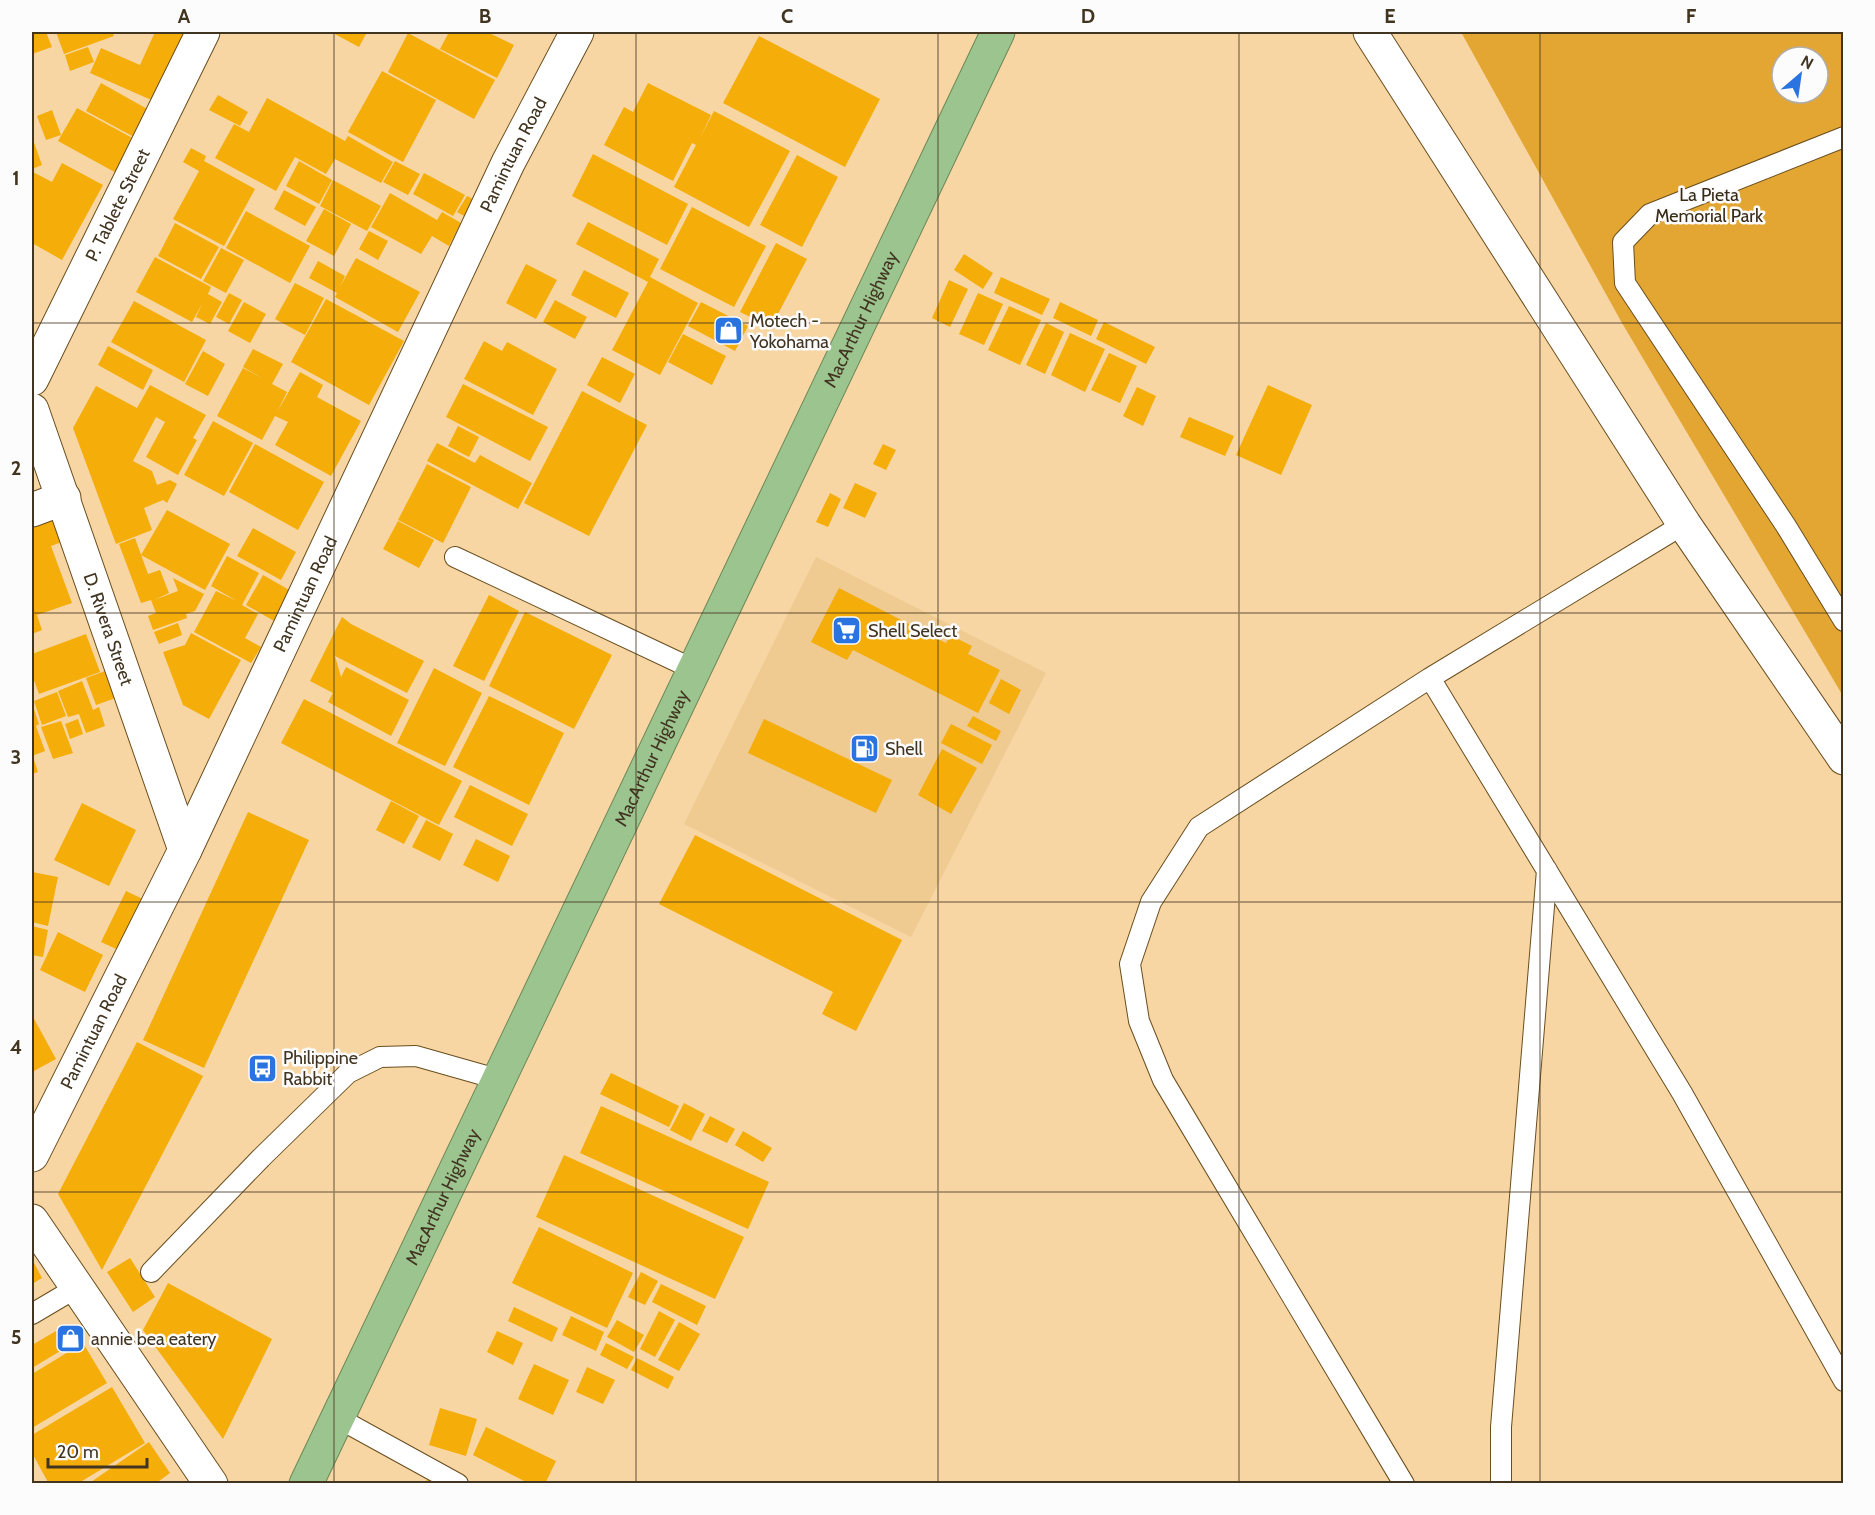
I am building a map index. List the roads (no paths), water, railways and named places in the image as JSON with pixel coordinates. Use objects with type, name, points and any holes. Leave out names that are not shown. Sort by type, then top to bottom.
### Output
[{"type":"highway","name":"MacArthur Highway","points":[[306,1484],[497,1079],[998,32]]},
{"type":"street","name":"Pamintuan Road","points":[[32,1155],[185,850],[503,173],[577,32]]},
{"type":"street","points":[[1370,32],[1684,524],[1844,758]]},
{"type":"street","name":"P. Tablete Street","points":[[32,379],[200,34]]},
{"type":"street","name":"D. Rivera Street","points":[[32,410],[185,850]]},
{"type":"street","points":[[32,510],[64,498]]},
{"type":"street","points":[[32,1221],[212,1484]]},
{"type":"lane","points":[[1844,137],[1650,214],[1623,242],[1625,283],[1786,526],[1844,621]]},
{"type":"lane","points":[[1404,1484],[1163,1080],[1139,1021],[1130,964],[1151,902],[1199,828],[1430,678],[1684,524]]},
{"type":"lane","points":[[455,557],[694,670]]},
{"type":"lane","points":[[1430,678],[1682,1093],[1844,1381]]},
{"type":"lane","points":[[1501,1484],[1501,1427],[1547,870]]},
{"type":"lane","points":[[151,1272],[261,1158],[348,1073],[380,1057],[416,1056],[497,1079]]},
{"type":"lane","points":[[32,1314],[76,1288]]},
{"type":"lane","points":[[338,1418],[458,1484]]},
{"type":"place","name":"Motech - Yokohama","points":[[729,331]]},
{"type":"place","name":"Shell Select","points":[[847,631]]},
{"type":"place","name":"Shell","points":[[864,749]]},
{"type":"place","name":"Philippine Rabbit","points":[[262,1068]]},
{"type":"place","name":"annie bea eatery","points":[[70,1339]]},
{"type":"park label","name":"La Pieta Memorial Park","points":[[1709,205]]}]
